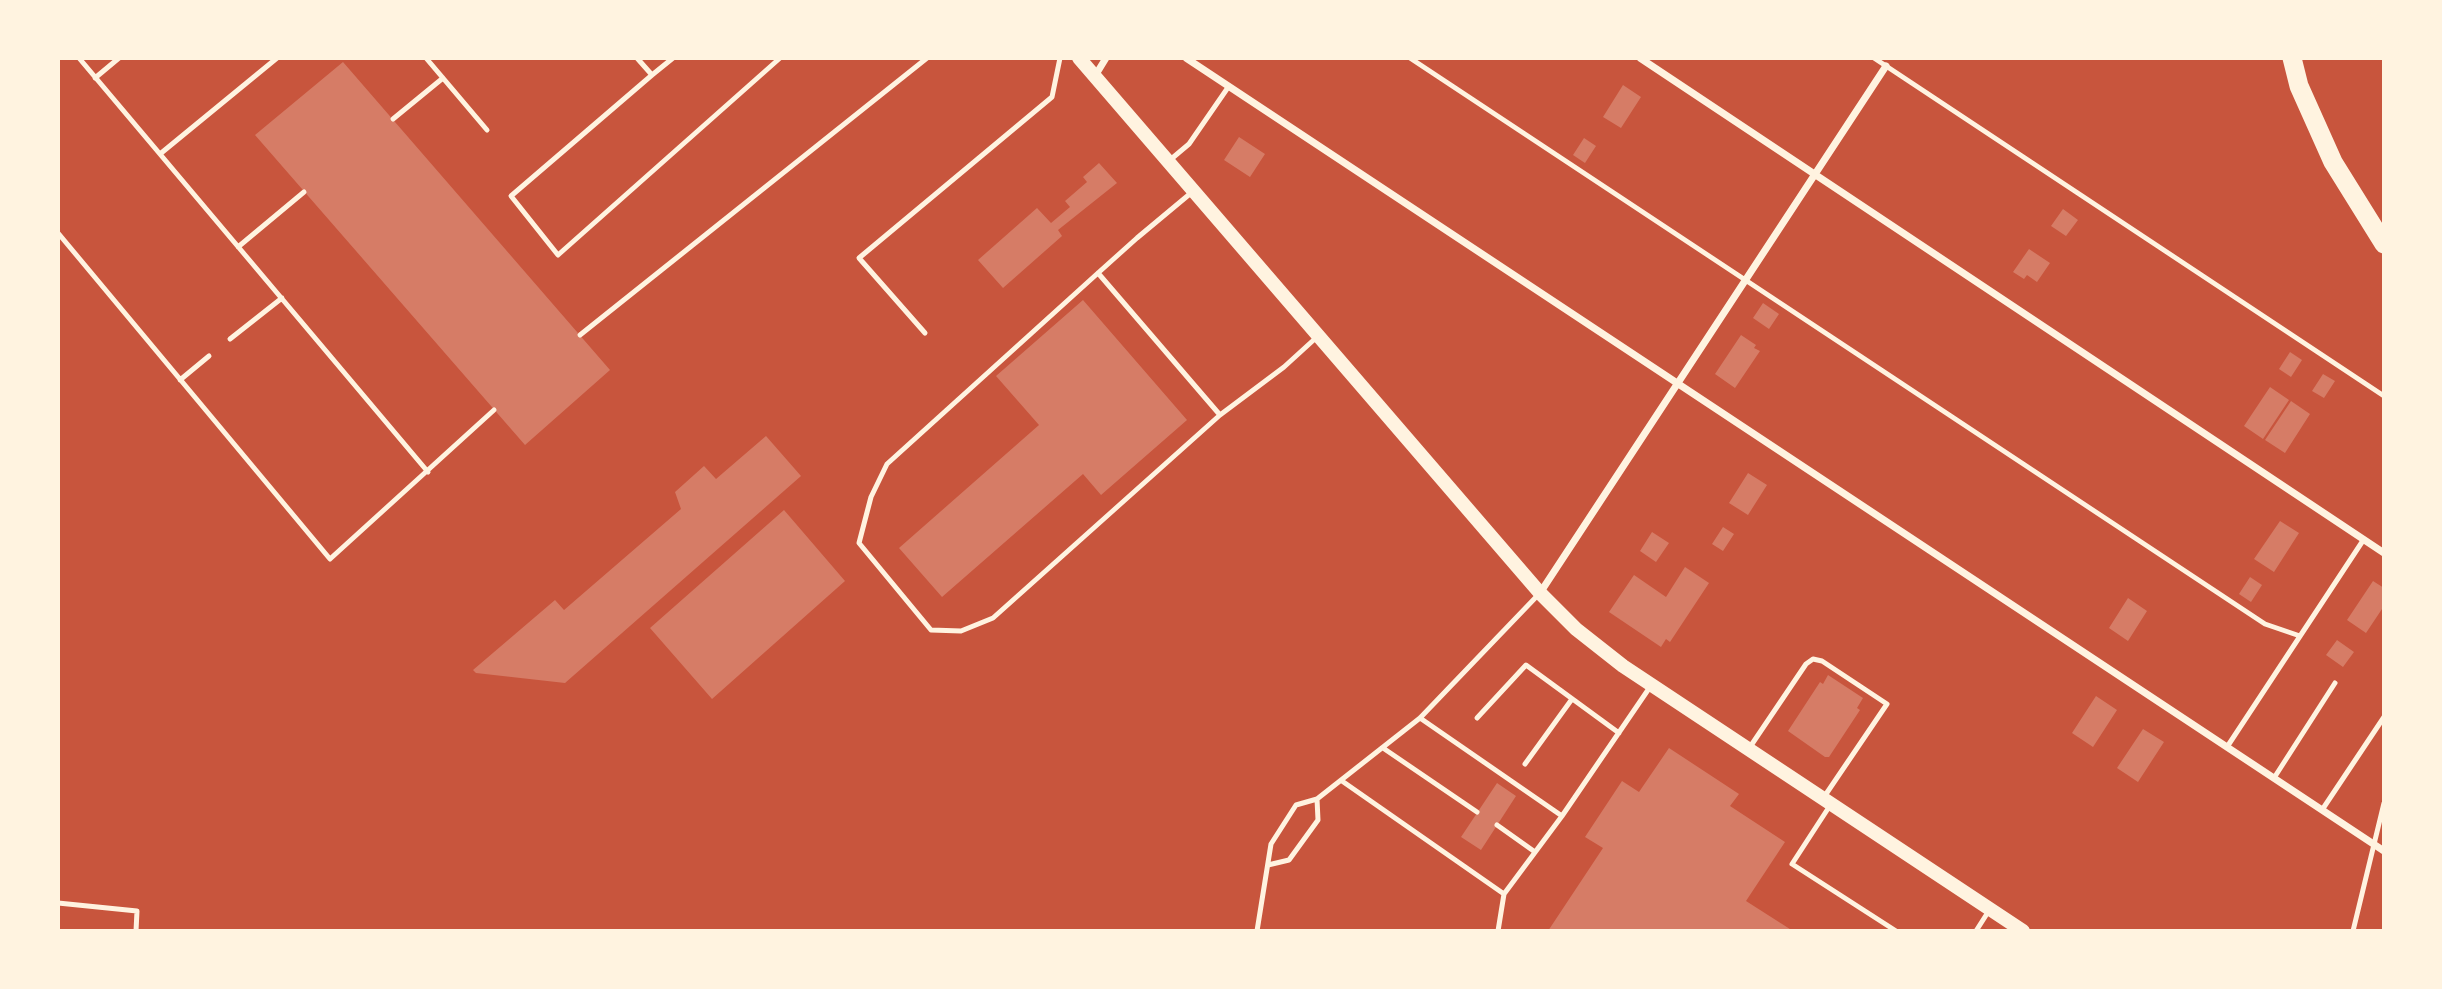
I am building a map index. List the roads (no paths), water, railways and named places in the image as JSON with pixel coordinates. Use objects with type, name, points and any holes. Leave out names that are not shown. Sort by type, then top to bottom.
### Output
[{"type":"highway","points":[[2292,58],[2299,86],[2333,162],[2384,243]]},
{"type":"main road","points":[[1079,58],[1540,593],[1599,649],[2023,931]]},
{"type":"street","points":[[1095,76],[1107,58]]},
{"type":"street","points":[[1186,58],[2384,851]]},
{"type":"street","points":[[1640,58],[2384,552]]},
{"type":"street","points":[[1540,593],[1886,66]]},
{"type":"lane","points":[[79,58],[428,472]]},
{"type":"lane","points":[[95,78],[119,58]]},
{"type":"lane","points":[[160,154],[277,58]]},
{"type":"lane","points":[[426,58],[487,130]]},
{"type":"lane","points":[[637,58],[652,75]]},
{"type":"lane","points":[[673,58],[511,196],[558,255],[780,58]]},
{"type":"lane","points":[[580,335],[927,58]]},
{"type":"lane","points":[[925,333],[859,258],[1052,97],[1060,58]]},
{"type":"lane","points":[[1410,58],[2266,624],[2300,636]]},
{"type":"lane","points":[[1874,58],[2384,396]]},
{"type":"lane","points":[[393,119],[443,78]]},
{"type":"lane","points":[[1168,161],[1189,144],[1229,86]]},
{"type":"lane","points":[[1194,191],[1098,273],[887,464],[872,497],[859,543],[931,630],[961,631],[993,618],[1220,415],[1284,367],[1318,336]]},
{"type":"lane","points":[[239,247],[304,192]]},
{"type":"lane","points":[[58,233],[330,559],[494,410]]},
{"type":"lane","points":[[1098,273],[1220,415]]},
{"type":"lane","points":[[230,339],[282,298]]},
{"type":"lane","points":[[180,380],[209,356]]},
{"type":"lane","points":[[2227,747],[2364,539]]},
{"type":"lane","points":[[1257,931],[1271,844],[1296,805],[1317,799],[1420,718],[1540,593]]},
{"type":"lane","points":[[1749,750],[1806,664],[1813,659],[1822,660],[1887,704],[1792,864],[1896,931]]},
{"type":"lane","points":[[1477,718],[1526,666],[1619,733]]},
{"type":"lane","points":[[2274,778],[2335,683]]},
{"type":"lane","points":[[1498,931],[1504,894],[1562,816],[1652,685]]},
{"type":"lane","points":[[1525,764],[1572,699]]},
{"type":"lane","points":[[2322,810],[2384,717]]},
{"type":"lane","points":[[1420,718],[1562,816]]},
{"type":"lane","points":[[1383,748],[1477,812]]},
{"type":"lane","points":[[1342,781],[1504,894]]},
{"type":"lane","points":[[1268,865],[1289,860],[1318,820],[1317,799]]},
{"type":"lane","points":[[2353,931],[2384,803]]},
{"type":"lane","points":[[1497,825],[1535,852]]},
{"type":"lane","points":[[58,903],[137,911],[136,931]]},
{"type":"lane","points":[[1976,931],[1990,909]]}]
